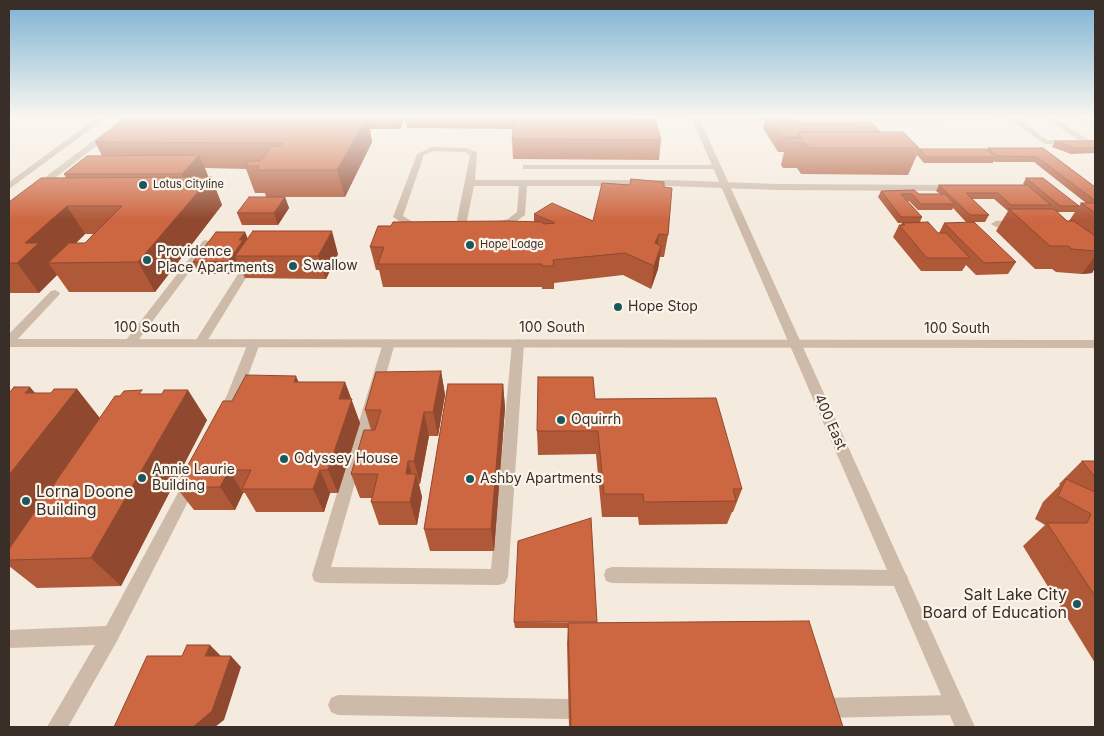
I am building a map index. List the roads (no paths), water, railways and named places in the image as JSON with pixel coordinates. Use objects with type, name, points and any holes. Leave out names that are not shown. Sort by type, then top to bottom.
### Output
[{"type":"street","points":[[9,186],[56,151]]},
{"type":"street","points":[[32,192],[85,151]]},
{"type":"street","points":[[427,151],[421,154],[398,217],[411,225],[428,225]]},
{"type":"street","points":[[461,225],[474,154],[469,151]]},
{"type":"street","name":"400 East","points":[[711,151],[965,727]]},
{"type":"street","points":[[71,162],[87,162]]},
{"type":"street","points":[[526,167],[718,167]]},
{"type":"street","points":[[470,183],[670,183],[726,186],[962,188]]},
{"type":"street","points":[[489,225],[498,225],[511,221],[522,213],[523,183]]},
{"type":"street","points":[[996,224],[1024,223]]},
{"type":"street","points":[[130,343],[206,243]]},
{"type":"street","points":[[200,343],[258,251]]},
{"type":"street","points":[[9,342],[55,293]]},
{"type":"street","name":"100 South","points":[[9,342],[1095,344]]},
{"type":"street","points":[[217,430],[234,395],[254,343]]},
{"type":"street","points":[[389,343],[320,575],[499,577],[518,343]]},
{"type":"street","points":[[57,727],[111,635],[199,465]]},
{"type":"street","points":[[612,575],[899,578]]},
{"type":"street","points":[[9,639],[111,635]]},
{"type":"street","points":[[338,705],[569,709]]},
{"type":"street","points":[[815,708],[955,705]]},
{"type":"place","name":"Lotus Cityline","points":[[143,185]]},
{"type":"place","name":"Hope Lodge","points":[[470,245]]},
{"type":"place","name":"Providence Place Apartments","points":[[147,260]]},
{"type":"place","name":"Swallow","points":[[293,266]]},
{"type":"place","name":"Hope Stop","points":[[618,307]]},
{"type":"place","name":"Oquirrh","points":[[561,420]]},
{"type":"place","name":"Odyssey House","points":[[284,459]]},
{"type":"place","name":"Annie Laurie Building","points":[[142,478]]},
{"type":"place","name":"Ashby Apartments","points":[[470,479]]},
{"type":"place","name":"Lorna Doone Building","points":[[26,501]]},
{"type":"place","name":"Salt Lake City Board of Education","points":[[1077,604]]}]
